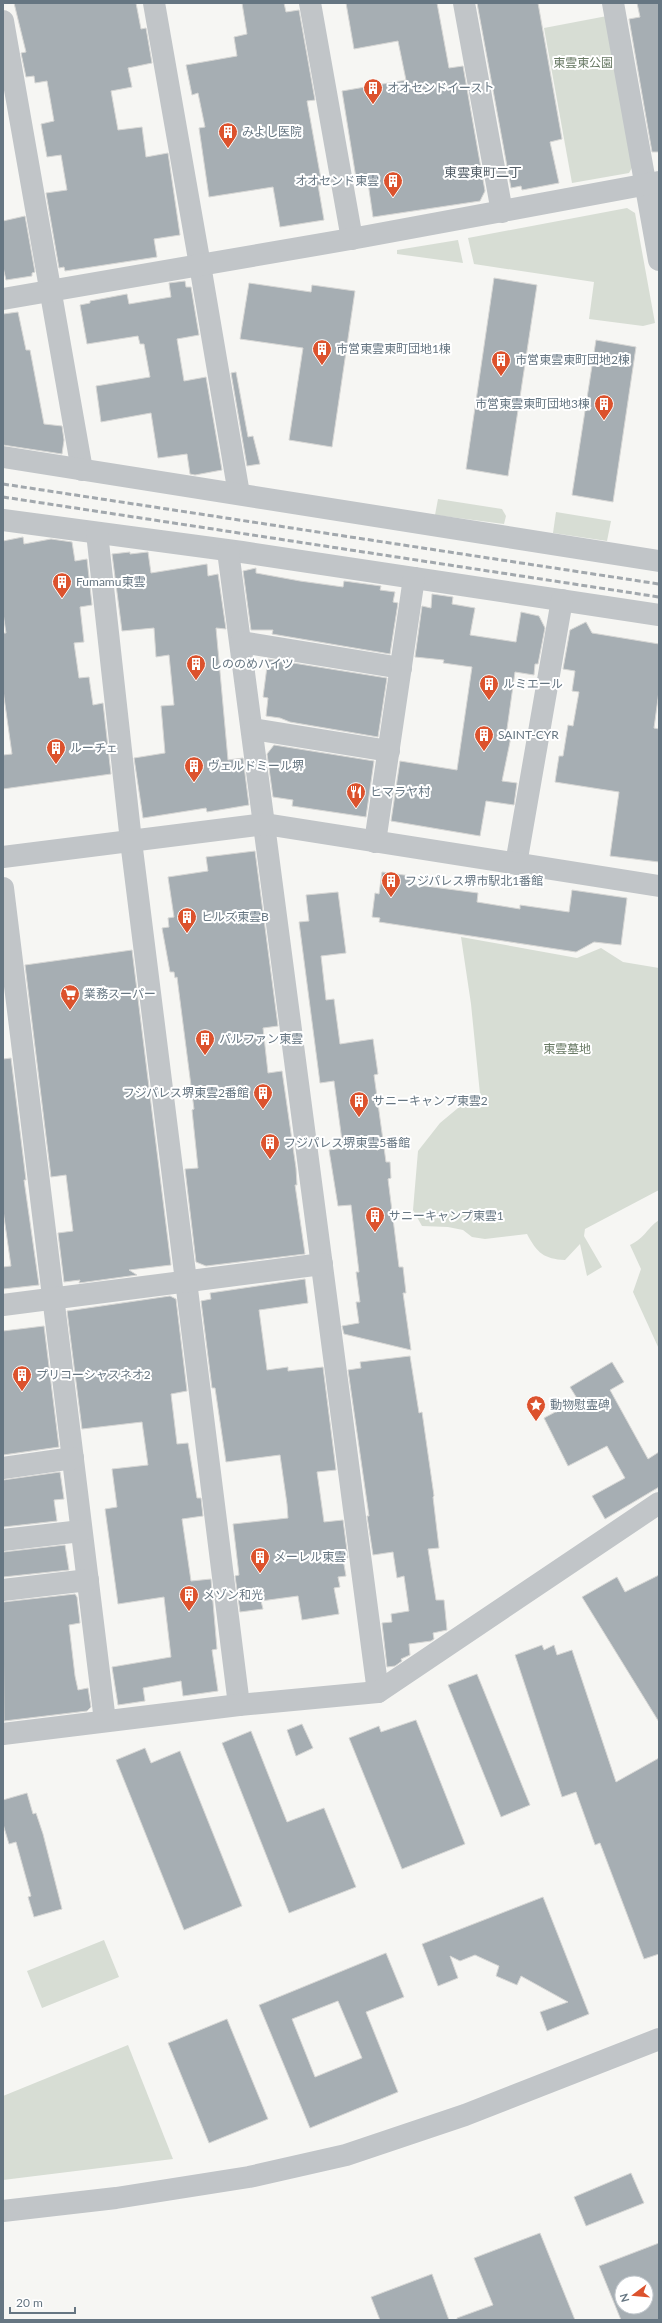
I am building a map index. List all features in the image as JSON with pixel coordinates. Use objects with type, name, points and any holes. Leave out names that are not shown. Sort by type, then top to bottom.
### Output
[{"type":"street","points":[[154,3],[239,494]]},
{"type":"street","points":[[310,3],[352,239]]},
{"type":"street","points":[[464,3],[502,212]]},
{"type":"street","points":[[613,3],[652,183],[659,260]]},
{"type":"street","points":[[3,21],[82,470]]},
{"type":"street","points":[[3,299],[352,239],[652,183]]},
{"type":"street","points":[[3,457],[659,561]]},
{"type":"street","points":[[3,520],[228,551],[659,614]]},
{"type":"street","points":[[97,533],[131,841],[239,1705]]},
{"type":"street","points":[[228,551],[378,1692]]},
{"type":"street","points":[[375,842],[414,578]]},
{"type":"street","points":[[516,864],[562,600]]},
{"type":"street","points":[[241,642],[401,668]]},
{"type":"street","points":[[252,729],[389,751]]},
{"type":"street","points":[[3,857],[265,824],[659,886]]},
{"type":"street","points":[[3,888],[52,1298],[106,1721]]},
{"type":"street","points":[[3,1305],[322,1264]]},
{"type":"street","points":[[3,1468],[73,1458]]},
{"type":"street","points":[[3,1734],[239,1705],[378,1692],[659,1503]]},
{"type":"street","points":[[3,1540],[81,1531]]},
{"type":"street","points":[[3,1590],[88,1580]]},
{"type":"street","points":[[3,2211],[116,2198],[241,2178],[346,2155],[465,2115],[659,2039]]},
{"type":"green space","name":"東雲東公園","points":[[607,16],[633,166],[629,173],[572,183],[544,28]]},
{"type":"green space","points":[[627,208],[635,213],[655,323],[643,326],[589,319],[594,282],[474,264],[468,238]]},
{"type":"green space","points":[[458,240],[463,263],[397,254],[397,250]]},
{"type":"green space","points":[[438,499],[502,509],[506,516],[504,524],[435,515]]},
{"type":"green space","points":[[556,512],[611,521],[607,541],[553,533]]},
{"type":"green space","name":"東雲墓地","points":[[461,937],[577,958],[601,948],[623,962],[659,968],[659,1190],[585,1229],[584,1236],[602,1267],[587,1276],[580,1244],[565,1260],[552,1258],[542,1254],[534,1246],[527,1234],[485,1239],[472,1237],[463,1230],[448,1227],[422,1226],[413,1210],[418,1151],[440,1123],[464,1103],[489,1102],[480,1094],[471,1004]]},
{"type":"green space","points":[[659,1220],[659,1349],[633,1292],[641,1269],[630,1245],[643,1236]]},
{"type":"green space","points":[[104,1940],[119,1977],[42,2008],[27,1971]]},
{"type":"green space","points":[[128,2045],[173,2159],[3,2180],[3,2096]]},
{"type":"building","points":[[14,3],[136,3],[141,29],[146,28],[152,63],[128,68],[132,87],[111,91],[118,130],[142,127],[146,157],[168,153],[180,235],[154,239],[157,257],[65,271],[64,267],[59,268],[46,193],[67,190],[61,155],[47,157],[41,124],[54,121],[47,81],[35,83],[34,76],[26,77],[21,53],[26,52]]},
{"type":"building","points":[[242,3],[284,3],[286,12],[299,10],[315,100],[307,101],[322,185],[318,185],[324,220],[280,227],[273,187],[209,197],[199,128],[205,127],[198,93],[192,95],[186,65],[237,56],[234,37],[247,34]]},
{"type":"building","points":[[346,3],[437,3],[449,68],[463,66],[485,191],[480,201],[373,217],[367,176],[356,178],[342,91],[406,80],[398,41],[354,49]]},
{"type":"building","points":[[477,3],[538,3],[562,139],[550,142],[559,183],[522,190],[521,186],[511,188]]},
{"type":"building","points":[[637,3],[659,3],[659,152],[652,152],[629,19],[640,17]]},
{"type":"building","points":[[25,216],[35,272],[32,273],[32,276],[6,280],[3,267],[3,221]]},
{"type":"building","name":"市営東雲東町団地2棟","points":[[494,278],[537,285],[508,476],[466,469]]},
{"type":"building","points":[[185,281],[186,287],[191,287],[199,335],[177,339],[184,381],[206,377],[222,470],[195,475],[190,474],[187,454],[158,458],[151,413],[101,422],[96,386],[150,377],[144,344],[140,344],[138,336],[87,344],[80,305],[90,303],[90,301],[127,294],[129,304],[171,297],[169,283]]},
{"type":"building","name":"市営東雲東町団地1棟","points":[[249,283],[311,292],[312,285],[355,291],[332,447],[289,440],[303,348],[240,339]]},
{"type":"building","points":[[18,312],[26,350],[30,350],[44,424],[62,426],[64,440],[62,454],[3,445],[3,314]]},
{"type":"building","name":"市営東雲東町団地3棟","points":[[596,340],[636,347],[613,502],[572,495]]},
{"type":"building","points":[[236,372],[248,437],[253,436],[260,464],[247,466],[231,373]]},
{"type":"building","points":[[23,537],[24,544],[51,539],[72,542],[75,561],[87,559],[92,605],[80,607],[84,642],[74,643],[79,678],[89,677],[93,705],[103,703],[111,774],[3,789],[3,755],[12,754],[3,690],[3,633],[6,633],[3,613],[3,541]]},
{"type":"building","points":[[130,552],[130,554],[148,552],[151,573],[207,564],[208,576],[218,574],[226,629],[216,628],[228,760],[243,758],[249,805],[207,812],[206,808],[143,818],[134,758],[165,753],[161,706],[174,705],[169,655],[156,657],[154,628],[122,631],[112,554]]},
{"type":"building","points":[[256,568],[256,573],[300,581],[343,587],[344,581],[381,586],[380,590],[395,592],[393,602],[398,603],[390,654],[272,634],[273,630],[251,630],[243,571]]},
{"type":"building","points":[[432,594],[453,597],[452,604],[475,608],[470,635],[516,642],[521,612],[539,616],[545,628],[538,664],[535,664],[534,675],[515,672],[506,736],[511,737],[502,781],[517,783],[514,805],[486,801],[480,836],[391,821],[400,761],[457,770],[472,667],[443,663],[444,660],[415,657],[422,606],[431,608]]},
{"type":"building","points":[[586,622],[592,633],[659,644],[659,691],[654,728],[659,729],[659,862],[610,856],[619,792],[555,782],[559,756],[563,756],[568,725],[573,726],[579,692],[572,691],[575,671],[563,669],[570,630]]},
{"type":"building","points":[[268,659],[387,678],[378,737],[290,722],[280,718],[266,716],[268,698],[263,697]]},
{"type":"building","points":[[274,745],[374,761],[366,817],[292,806],[293,800],[273,797],[267,754]]},
{"type":"building","points":[[255,851],[278,1026],[263,1028],[268,1073],[282,1071],[296,1168],[297,1185],[295,1185],[305,1254],[206,1266],[196,1262],[185,1169],[198,1168],[192,1110],[194,1109],[177,977],[175,978],[174,972],[170,972],[162,928],[169,927],[168,918],[174,917],[168,877],[208,871],[206,857]]},
{"type":"building","points":[[382,872],[411,876],[410,884],[478,893],[477,902],[520,909],[520,905],[569,912],[572,890],[627,898],[621,945],[594,942],[576,952],[379,922],[380,918],[372,917],[375,893],[379,894]]},
{"type":"building","points":[[338,892],[346,953],[321,956],[326,1000],[334,999],[340,1044],[373,1039],[378,1074],[374,1075],[386,1162],[390,1162],[391,1178],[388,1179],[399,1267],[403,1267],[406,1293],[403,1293],[411,1350],[344,1334],[342,1326],[359,1323],[356,1302],[360,1302],[356,1272],[359,1272],[351,1205],[338,1206],[329,1150],[343,1148],[334,1081],[320,1083],[299,922],[309,921],[306,895]]},
{"type":"building","points":[[132,950],[171,1265],[129,1270],[137,1275],[79,1283],[80,1280],[64,1282],[58,1233],[73,1231],[66,1175],[51,1177],[25,965]]},
{"type":"building","points":[[11,1058],[26,1180],[24,1180],[39,1285],[3,1289],[3,1267],[11,1266],[3,1210],[3,1059]]},
{"type":"building","points":[[305,1279],[308,1303],[259,1310],[267,1370],[288,1367],[288,1371],[323,1367],[336,1470],[317,1472],[324,1522],[343,1520],[348,1558],[343,1559],[346,1576],[338,1577],[340,1587],[334,1588],[339,1614],[302,1620],[298,1596],[261,1601],[263,1609],[240,1612],[235,1576],[239,1575],[233,1524],[288,1518],[287,1504],[280,1455],[226,1462],[215,1388],[212,1388],[201,1301],[211,1299],[210,1293]]},
{"type":"building","points":[[170,1296],[176,1299],[187,1391],[171,1394],[177,1444],[188,1443],[197,1498],[201,1498],[203,1516],[182,1519],[191,1581],[211,1579],[217,1649],[212,1650],[218,1691],[183,1696],[181,1681],[143,1688],[145,1701],[118,1705],[112,1667],[171,1657],[164,1597],[118,1604],[105,1509],[117,1507],[112,1469],[148,1465],[142,1422],[82,1429],[67,1311]]},
{"type":"building","points":[[44,1326],[59,1447],[3,1455],[3,1331]]},
{"type":"building","points":[[410,1356],[419,1413],[422,1412],[434,1496],[439,1548],[428,1549],[436,1600],[444,1600],[447,1630],[433,1633],[434,1639],[431,1641],[409,1644],[410,1655],[401,1659],[402,1661],[395,1666],[387,1667],[382,1623],[392,1622],[391,1614],[409,1611],[404,1576],[397,1578],[393,1552],[373,1555],[367,1516],[369,1516],[348,1370],[361,1368],[360,1362]]},
{"type":"building","points":[[612,1362],[624,1382],[610,1390],[648,1459],[659,1452],[659,1487],[605,1519],[592,1496],[625,1478],[607,1446],[568,1466],[544,1418],[578,1400],[570,1387]]},
{"type":"building","points":[[60,1472],[64,1499],[54,1500],[57,1521],[3,1527],[3,1480]]},
{"type":"building","points":[[65,1545],[69,1570],[3,1577],[3,1552]]},
{"type":"building","points":[[659,1575],[659,1722],[582,1597],[617,1577],[625,1592]]},
{"type":"building","points":[[75,1594],[77,1597],[80,1623],[69,1625],[75,1676],[78,1690],[88,1688],[91,1707],[87,1711],[4,1721],[3,1602]]},
{"type":"building","points":[[542,1645],[544,1650],[554,1645],[557,1655],[572,1650],[616,1782],[659,1758],[659,1954],[644,1959],[600,1843],[595,1845],[576,1792],[562,1797],[515,1655]]},
{"type":"building","points":[[477,1674],[530,1805],[501,1817],[448,1685]]},
{"type":"building","points":[[416,1720],[465,1844],[402,1869],[349,1738],[379,1726],[381,1732]]},
{"type":"building","points":[[302,1724],[313,1748],[296,1756],[287,1730]]},
{"type":"building","points":[[251,1731],[287,1822],[324,1808],[356,1887],[289,1913],[222,1743]]},
{"type":"building","points":[[145,1748],[151,1763],[180,1751],[242,1906],[184,1930],[116,1760]]},
{"type":"building","points":[[27,1793],[33,1814],[36,1813],[43,1834],[62,1909],[34,1917],[28,1897],[31,1896],[16,1842],[9,1844],[3,1824],[3,1800]]},
{"type":"building","points":[[543,1897],[589,2014],[547,2031],[540,2012],[568,2002],[521,1976],[517,1985],[496,1976],[499,1966],[475,1955],[460,1961],[450,1956],[458,1978],[438,1986],[422,1944]]},
{"type":"building","points":[[386,1953],[404,1997],[366,2012],[398,2092],[310,2128],[259,2005]],"holes":[[[338,2001],[362,2058],[315,2077],[292,2019]]]},
{"type":"building","points":[[227,2019],[268,2119],[209,2143],[168,2043]]},
{"type":"building","points":[[631,2173],[644,2203],[586,2226],[574,2197]]},
{"type":"building","points":[[540,2233],[575,2320],[457,2320],[457,2318],[493,2305],[474,2258]]},
{"type":"building","points":[[659,2243],[659,2320],[621,2320],[619,2315],[654,2315],[654,2275],[614,2275],[614,2303],[599,2266]]},
{"type":"building","points":[[432,2274],[449,2320],[380,2320],[371,2297]]},
{"type":"railway","points":[[3,484],[659,584]]},
{"type":"railway","points":[[3,497],[659,597]]},
{"type":"place","name":"オオセンドイースト","points":[[373,105]]},
{"type":"place","name":"みよし医院","points":[[228,149]]},
{"type":"place","name":"オオセンド東雲","points":[[393,198]]},
{"type":"place","name":"市営東雲東町団地1棟","points":[[322,366]]},
{"type":"place","name":"市営東雲東町団地2棟","points":[[501,377]]},
{"type":"place","name":"市営東雲東町団地3棟","points":[[604,421]]},
{"type":"place","name":"Fumamu東雲","points":[[62,599]]},
{"type":"place","name":"しののめハイツ","points":[[196,681]]},
{"type":"place","name":"ルミエール","points":[[489,701]]},
{"type":"place","name":"SAINT-CYR","points":[[484,752]]},
{"type":"place","name":"ルーチェ","points":[[56,765]]},
{"type":"place","name":"ヴェルドミール堺","points":[[194,783]]},
{"type":"place","name":"ヒマラヤ村","points":[[356,809]]},
{"type":"place","name":"フジパレス堺市駅北1番館","points":[[391,898]]},
{"type":"place","name":"ヒルズ東雲B","points":[[187,934]]},
{"type":"place","name":"業務スーパー","points":[[70,1011]]},
{"type":"place","name":"パルファン東雲","points":[[205,1056]]},
{"type":"place","name":"フジパレス堺東雲2番館","points":[[263,1110]]},
{"type":"place","name":"サニーキャンプ東雲2","points":[[359,1118]]},
{"type":"place","name":"フジパレス堺東雲5番館","points":[[270,1160]]},
{"type":"place","name":"サニーキャンプ東雲1","points":[[375,1233]]},
{"type":"place","name":"プリコーシャスネオ2","points":[[22,1392]]},
{"type":"place","name":"動物慰霊碑","points":[[536,1422]]},
{"type":"place","name":"メーレル東雲","points":[[260,1574]]},
{"type":"place","name":"メゾン和光","points":[[189,1612]]},
{"type":"district","name":"東雲東町二丁","points":[[483,172]]}]
